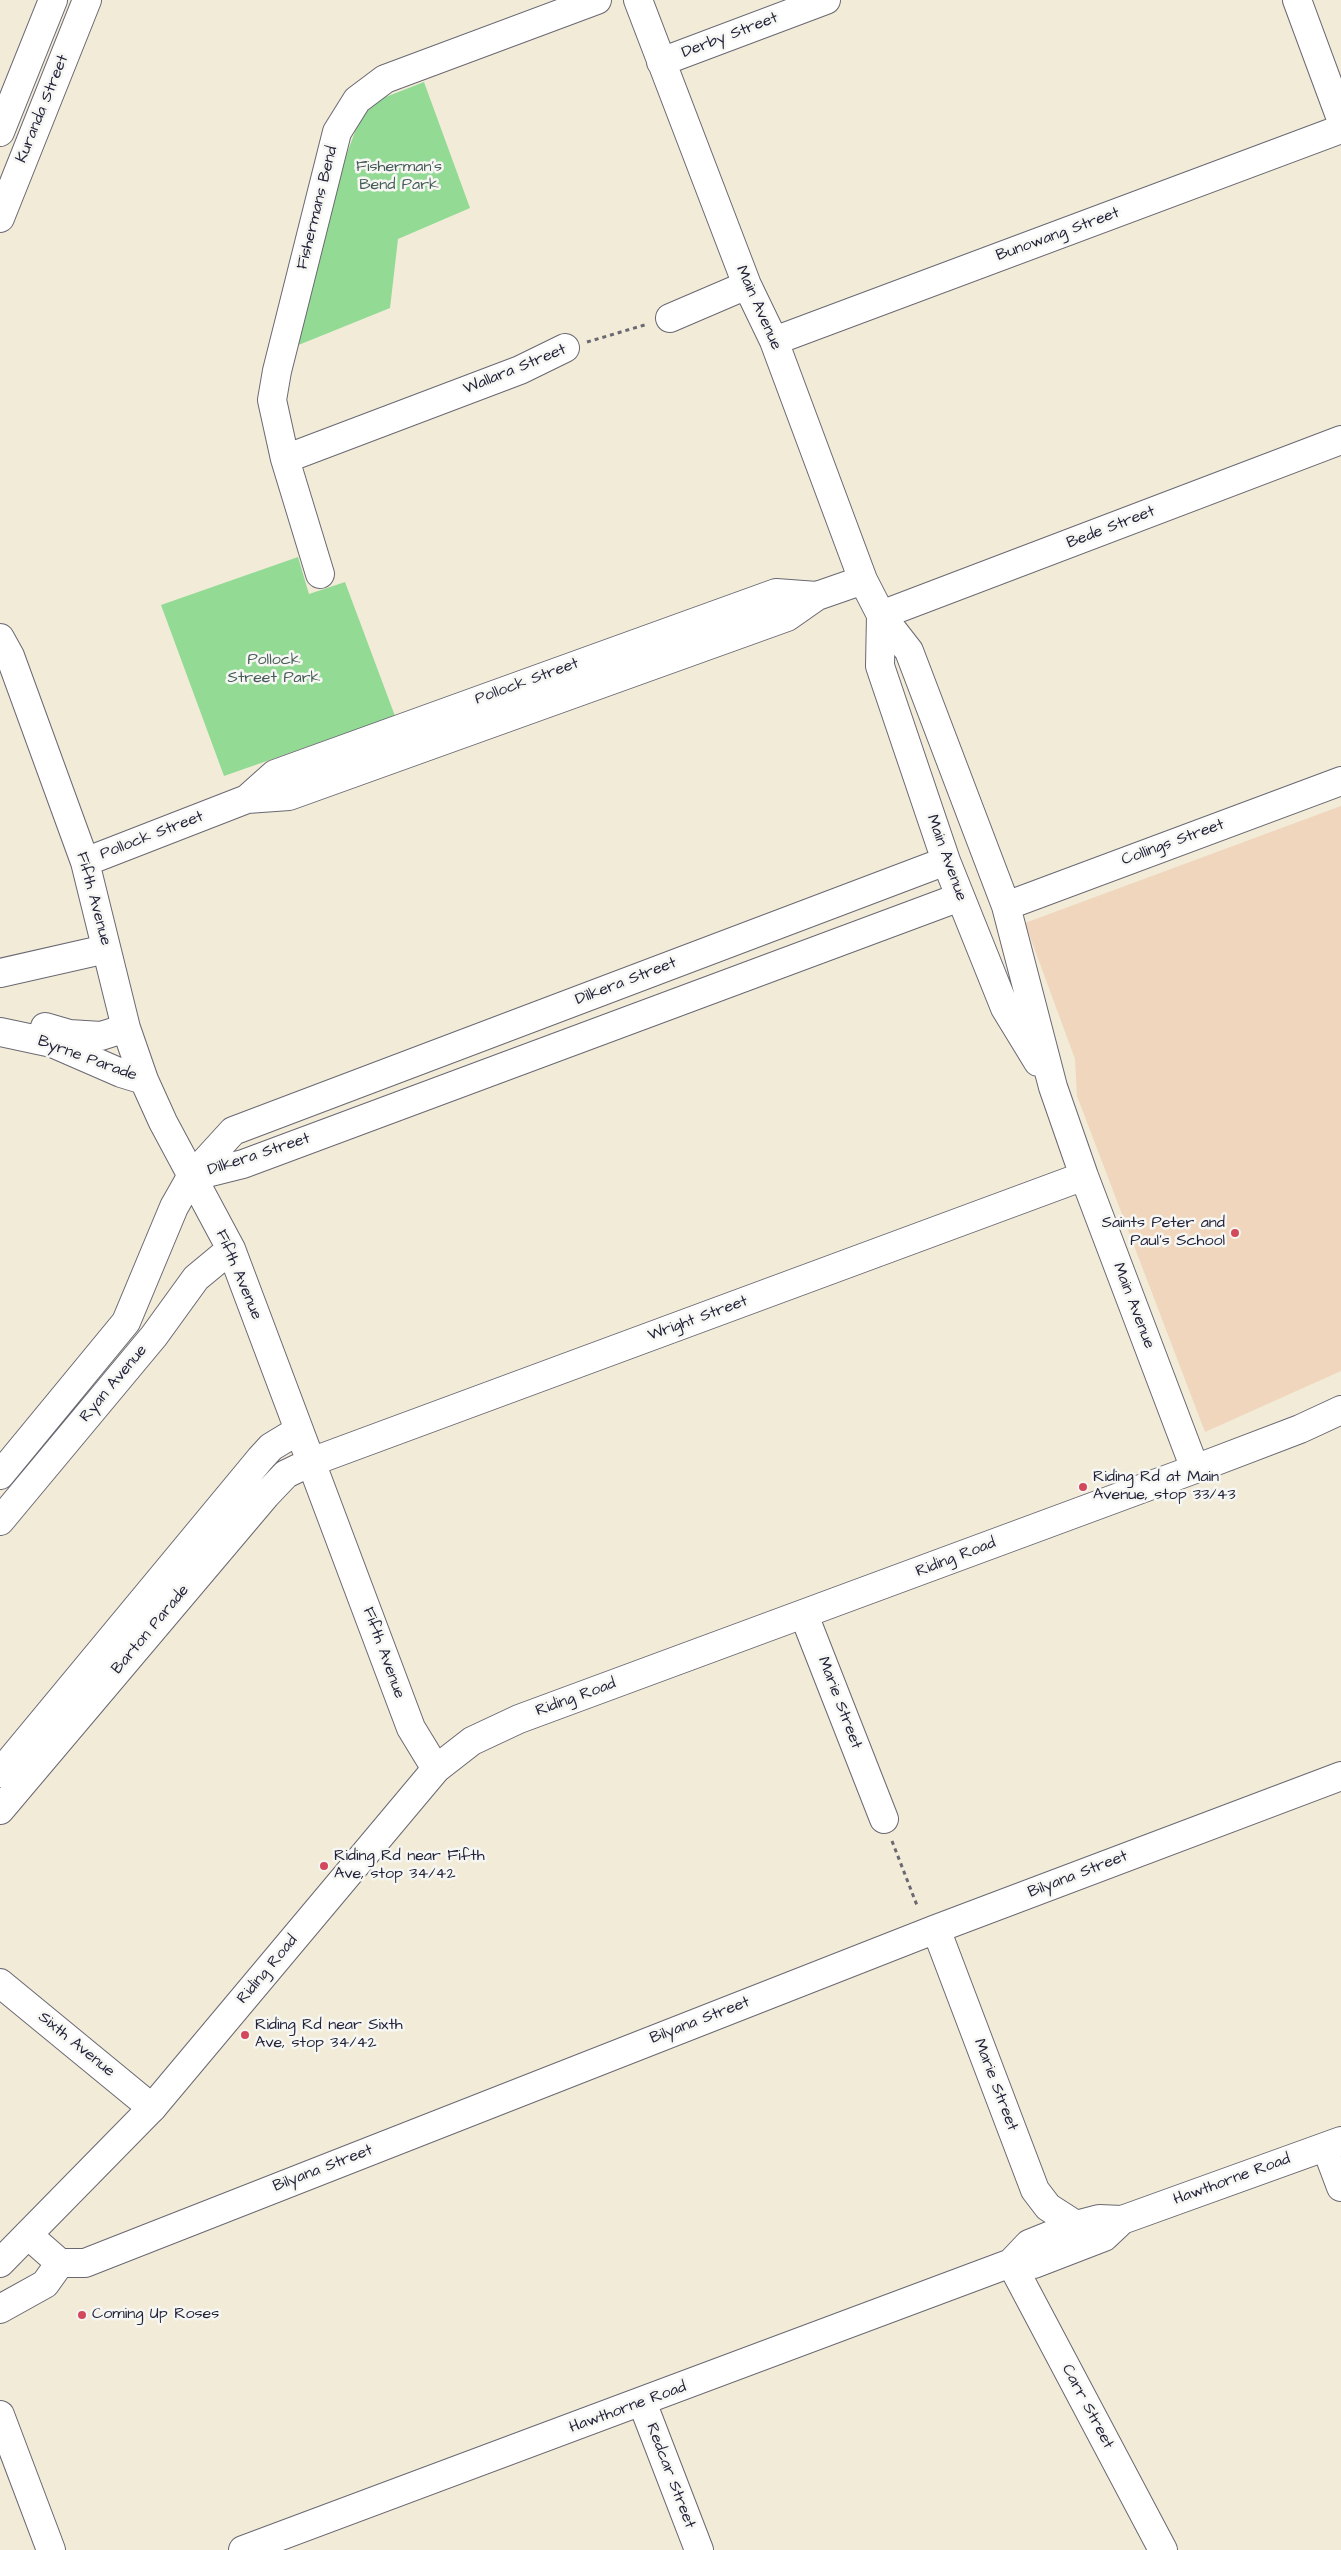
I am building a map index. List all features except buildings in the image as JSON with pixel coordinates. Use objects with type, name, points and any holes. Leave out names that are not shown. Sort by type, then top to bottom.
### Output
[{"type":"street","name":"Kuranda Street","points":[[0,132],[53,0]]},
{"type":"street","name":"Kuranda Street","points":[[0,218],[87,0]]},
{"type":"street","name":"Fishermans Bend","points":[[320,574],[286,459],[272,400],[277,371],[337,132],[356,100],[385,79],[597,0]]},
{"type":"street","name":"Main Avenue","points":[[638,0],[747,286],[774,341],[863,580],[881,615],[909,652],[1006,906],[1022,959],[1053,1087],[1084,1176],[1195,1469]]},
{"type":"street","name":"Derby Street","points":[[661,62],[826,0]]},
{"type":"street","points":[[1296,0],[1341,119]]},
{"type":"street","name":"Bunowang Street","points":[[774,341],[1341,129]]},
{"type":"street","points":[[670,318],[747,286]]},
{"type":"street","name":"Wallara Street","points":[[286,459],[520,370],[564,348]]},
{"type":"street","name":"Bede Street","points":[[881,615],[1341,440]]},
{"type":"street","name":"Pollock Street","points":[[85,862],[248,799],[289,796],[786,617],[817,596],[863,580]]},
{"type":"street","name":"Main Avenue","points":[[881,615],[880,666],[946,861],[1005,1008],[1053,1087]]},
{"type":"street","name":"Fifth Avenue","points":[[0,638],[10,656],[85,862],[126,1028],[144,1080],[191,1178],[231,1249],[411,1728],[436,1769]]},
{"type":"street","name":"Collings Street","points":[[1006,906],[1341,781]]},
{"type":"street","name":"Dilkera Street","points":[[191,1178],[233,1131],[946,861]]},
{"type":"street","name":"Dilkera Street","points":[[191,1178],[243,1164],[960,897]]},
{"type":"street","points":[[0,973],[106,949]]},
{"type":"street","name":"Byrne Parade","points":[[0,1014],[69,1034],[100,1036],[126,1028]]},
{"type":"street","name":"Byrne Parade","points":[[0,1032],[52,1043],[121,1073],[144,1080]]},
{"type":"street","name":"Wright Street","points":[[311,1462],[1084,1176]]},
{"type":"street","name":"Ryan Avenue","points":[[0,1474],[126,1322],[174,1207],[191,1178]]},
{"type":"street","name":"Ryan Avenue","points":[[0,1521],[154,1336],[196,1278],[231,1249]]},
{"type":"street","name":"Riding Road","points":[[0,2263],[152,2108],[436,1769],[472,1741],[519,1719],[1195,1469],[1300,1429],[1341,1410]]},
{"type":"street","name":"Barton Parade","points":[[0,1773],[260,1459],[272,1447],[299,1430]]},
{"type":"street","name":"Barton Parade","points":[[0,1810],[266,1495],[286,1474],[311,1462]]},
{"type":"street","name":"Marie Street","points":[[804,1615],[884,1819]]},
{"type":"street","name":"Bilyana Street","points":[[60,2263],[85,2263],[936,1929],[1341,1776]]},
{"type":"street","name":"Marie Street","points":[[936,1929],[1035,2190],[1048,2207],[1076,2225]]},
{"type":"street","name":"Sixth Avenue","points":[[0,1983],[152,2108]]},
{"type":"street","points":[[1333,2144],[1341,2187]]},
{"type":"street","name":"Hawthorne Road","points":[[1011,2263],[1029,2244],[1076,2225],[1099,2219],[1122,2220],[1333,2144]]},
{"type":"street","name":"Hawthorne Road","points":[[243,2550],[1011,2263],[1034,2264],[1104,2238],[1122,2220]]},
{"type":"street","points":[[0,2309],[45,2284],[60,2263],[28,2235]]},
{"type":"street","name":"Carr Street","points":[[1011,2263],[1160,2549]]},
{"type":"street","name":"Redcar Street","points":[[642,2402],[699,2550]]},
{"type":"street","points":[[0,2415],[51,2550]]},
{"type":"path","name":"Wallara Street","points":[[564,348],[670,318]]},
{"type":"path","points":[[884,1819],[918,1908]]},
{"type":"shaded area","name":"Saints Peter and Paul's School","points":[[1341,806],[1341,1371],[1205,1432],[1077,1096],[1075,1059],[1025,923]]},
{"type":"green space","name":"Fisherman's Bend Park","points":[[424,82],[470,208],[398,239],[390,308],[296,346],[347,153],[361,116],[383,98]]},
{"type":"green space","name":"Pollock Street Park","points":[[298,557],[309,594],[345,582],[395,716],[224,776],[161,605]]},
{"type":"place","name":"Saints Peter and Paul's School","points":[[1235,1233]]},
{"type":"place","name":"Riding Rd at Main Avenue, stop 33/43","points":[[1083,1487]]},
{"type":"place","name":"Riding Rd near Fifth Ave, stop 34/42","points":[[324,1866]]},
{"type":"place","name":"Riding Rd near Sixth Ave, stop 34/42","points":[[245,2035]]},
{"type":"place","name":"Coming Up Roses","points":[[82,2315]]}]
